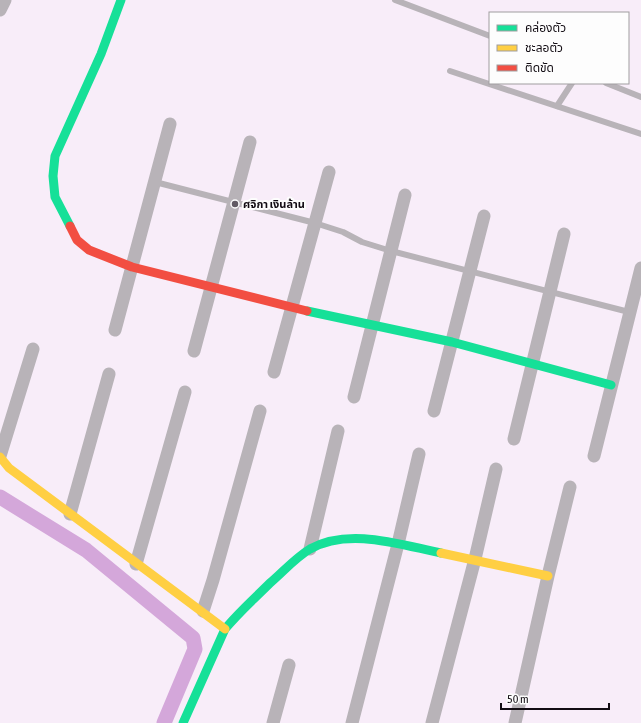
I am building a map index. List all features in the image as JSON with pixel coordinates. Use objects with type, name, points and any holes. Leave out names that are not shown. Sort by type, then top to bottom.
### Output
[{"type":"street","points":[[0,10],[4,0]]},
{"type":"street","points":[[122,0],[101,54],[55,156],[55,197],[77,240],[89,250],[132,267],[292,308],[452,342],[531,365],[611,385]]},
{"type":"street","points":[[115,330],[170,124]]},
{"type":"street","points":[[194,351],[250,142]]},
{"type":"street","points":[[274,372],[329,172]]},
{"type":"street","points":[[354,397],[405,195]]},
{"type":"street","points":[[434,410],[484,216]]},
{"type":"street","points":[[514,439],[564,234]]},
{"type":"street","points":[[594,456],[641,268]]},
{"type":"street","points":[[33,349],[0,457],[9,468],[136,564],[203,611],[225,629]]},
{"type":"street","points":[[70,514],[109,374]]},
{"type":"street","points":[[136,564],[185,392]]},
{"type":"street","points":[[203,611],[260,411]]},
{"type":"street","points":[[310,549],[338,430]]},
{"type":"street","points":[[352,723],[398,544],[419,454]]},
{"type":"street","points":[[432,723],[475,559],[496,469]]},
{"type":"street","points":[[515,723],[548,576],[570,487]]},
{"type":"street","points":[[183,723],[225,629],[234,618],[293,562],[310,549],[337,540],[368,539],[475,559],[548,576]]},
{"type":"street","points":[[273,723],[289,665]]},
{"type":"lane","points":[[395,0],[489,36]]},
{"type":"lane","points":[[450,71],[489,84]]},
{"type":"lane","points":[[490,84],[641,134]]},
{"type":"lane","points":[[557,106],[571,84]]},
{"type":"lane","points":[[609,84],[641,96]]},
{"type":"lane","points":[[155,182],[315,223],[343,232],[362,242],[391,251],[630,312]]},
{"type":"waterway","points":[[0,497],[86,550],[193,638],[195,649],[164,723]]},
{"type":"traffic: fast","points":[[70,226],[55,197],[53,176],[55,156],[101,54],[121,0]]},
{"type":"traffic: fast","points":[[307,311],[452,342],[611,385]]},
{"type":"traffic: fast","points":[[183,723],[225,629],[270,583],[294,561],[310,549],[341,539],[358,538],[392,542],[441,553]]},
{"type":"traffic: slow","points":[[0,457],[9,468],[225,629]]},
{"type":"traffic: slow","points":[[441,553],[548,576]]},
{"type":"traffic: jam","points":[[70,226],[77,240],[89,250],[132,267],[307,311]]},
{"type":"place","name":"ศจิกา เงินล้าน","points":[[235,204]]}]
